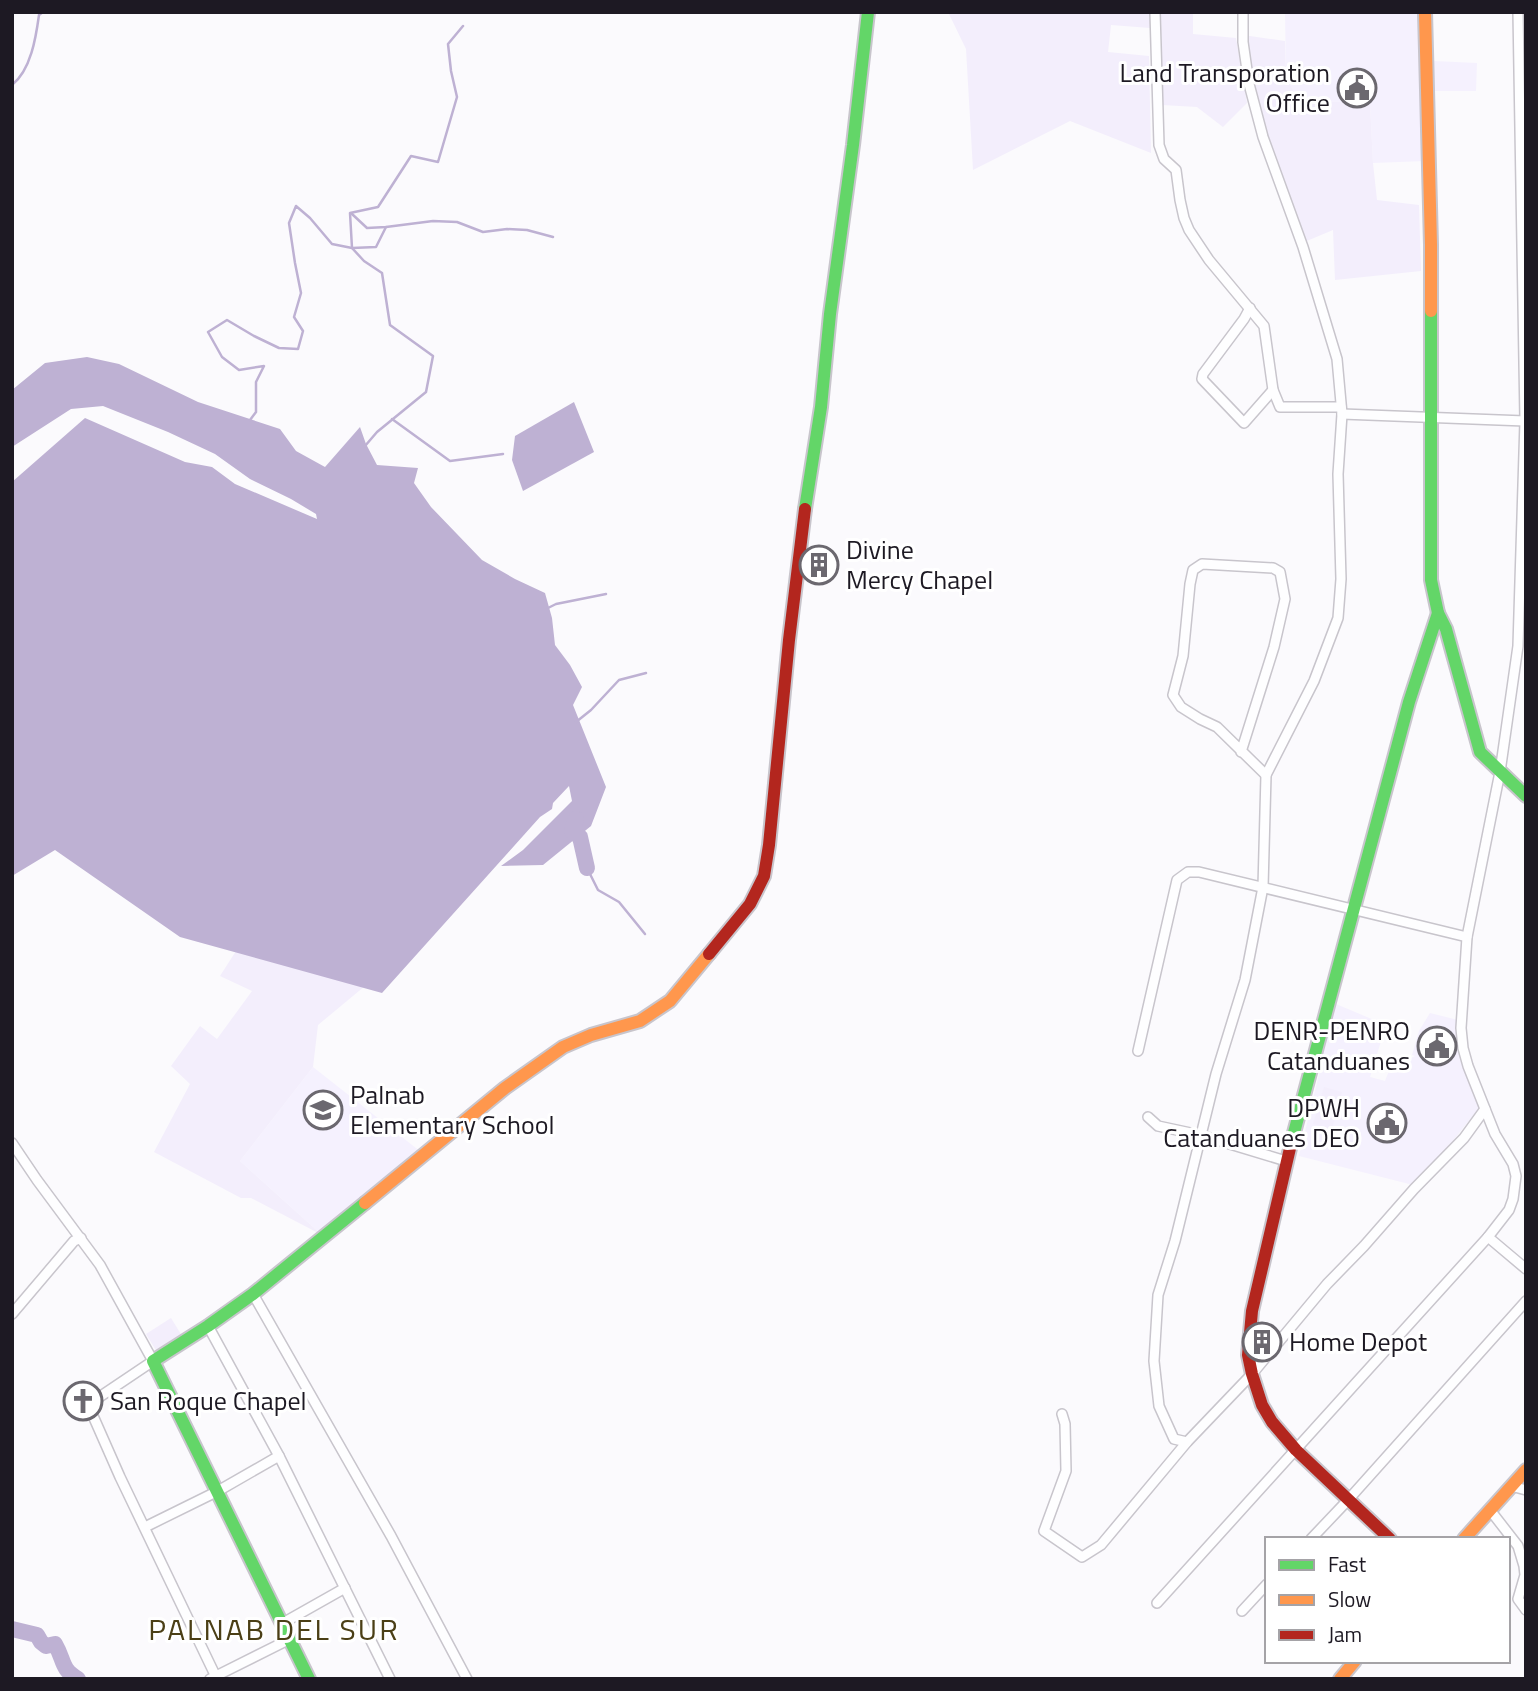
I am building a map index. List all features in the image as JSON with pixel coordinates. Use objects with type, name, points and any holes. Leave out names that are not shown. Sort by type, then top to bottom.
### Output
[{"type":"street","points":[[290,1639],[214,1678],[90,1409],[95,1399],[253,1294],[514,1081],[563,1047],[591,1035],[640,1021],[670,1001],[750,904],[764,876],[769,845],[789,640],[821,407],[868,12]]},
{"type":"street","points":[[1155,12],[1157,131],[1161,155],[1176,170],[1180,200],[1189,230],[1209,260],[1264,326],[1273,390],[1280,407],[1525,421]]},
{"type":"street","points":[[1187,1442],[1174,1439],[1159,1406],[1154,1361],[1158,1295],[1175,1241],[1216,1074],[1245,981],[1263,887],[1266,775],[1314,681],[1338,618],[1341,579],[1338,474],[1341,411],[1337,359],[1303,247],[1263,137],[1248,84],[1243,12]]},
{"type":"street","points":[[1424,12],[1431,244],[1431,580],[1438,614],[1446,629],[1480,752],[1526,796]]},
{"type":"street","points":[[1157,1604],[1488,1237],[1514,1199],[1517,1176],[1495,1133],[1468,1066],[1461,1028],[1467,937],[1500,772],[1522,636],[1525,421],[1518,12]]},
{"type":"street","points":[[1250,308],[1202,379],[1244,423],[1273,390]]},
{"type":"street","points":[[1241,752],[1275,647],[1285,599],[1280,572],[1273,568],[1202,564],[1193,570],[1183,656],[1173,695],[1181,707],[1217,727],[1241,752],[1266,775]]},
{"type":"street","points":[[1388,1537],[1296,1450],[1272,1422],[1262,1405],[1248,1356],[1252,1311],[1286,1161],[1409,702],[1438,614]]},
{"type":"street","points":[[1138,1051],[1177,880],[1188,872],[1199,872],[1467,937]]},
{"type":"street","points":[[1062,1414],[1065,1424],[1066,1471],[1044,1531],[1082,1557],[1101,1545],[1187,1442],[1252,1374],[1327,1284],[1464,1138],[1485,1109]]},
{"type":"street","points":[[1148,1117],[1158,1126],[1200,1135],[1286,1161]]},
{"type":"street","points":[[12,1143],[114,1287],[218,1491],[309,1679]]},
{"type":"street","points":[[1488,1237],[1526,1269]]},
{"type":"street","points":[[12,1314],[74,1241],[81,1238]]},
{"type":"street","points":[[253,1294],[391,1536],[467,1679]]},
{"type":"street","points":[[1313,1537],[1526,1301]]},
{"type":"street","points":[[208,1326],[279,1456],[390,1679]]},
{"type":"street","points":[[145,1527],[218,1491],[279,1456]]},
{"type":"street","points":[[1466,1537],[1526,1470]]},
{"type":"street","points":[[1511,1486],[1526,1490]]},
{"type":"street","points":[[1490,1510],[1518,1546],[1525,1575],[1518,1599],[1526,1610]]},
{"type":"street","points":[[1242,1611],[1265,1586]]},
{"type":"street","points":[[282,1623],[345,1588]]},
{"type":"street","points":[[1345,1678],[1355,1663]]},
{"type":"shaded area","points":[[948,12],[1150,12],[1150,28],[1111,25],[1108,52],[1149,56],[1151,153],[1070,121],[973,170],[966,49]]},
{"type":"shaded area","points":[[1161,12],[1193,12],[1193,34],[1236,38],[1247,103],[1223,127],[1197,107],[1162,105]]},
{"type":"shaded area","name":"Land Transporation Office","points":[[1285,12],[1420,12],[1425,161],[1373,163],[1370,104],[1298,99],[1286,77]]},
{"type":"shaded area","points":[[1243,35],[1285,41],[1286,77],[1298,99],[1370,104],[1377,200],[1419,205],[1421,271],[1335,280],[1333,230],[1302,243],[1249,84]]},
{"type":"shaded area","points":[[1434,61],[1477,63],[1476,91],[1432,91]]},
{"type":"shaded area","points":[[87,357],[119,364],[198,402],[280,429],[296,451],[325,467],[360,427],[377,465],[418,468],[414,483],[431,507],[482,560],[545,593],[552,618],[555,645],[582,687],[573,705],[606,787],[591,826],[543,865],[501,866],[523,850],[572,801],[569,786],[553,803],[552,809],[540,817],[382,993],[180,937],[55,850],[12,876],[12,482],[85,418],[185,462],[212,467],[235,484],[317,519],[316,514],[250,479],[215,454],[103,406],[71,409],[12,447],[12,390],[45,363]]},
{"type":"shaded area","points":[[574,402],[594,452],[523,491],[512,460],[515,436]]},
{"type":"shaded area","points":[[236,951],[365,986],[318,1025],[313,1067],[240,1161],[322,1235],[251,1198],[241,1198],[154,1152],[190,1084],[171,1066],[200,1026],[217,1039],[252,991],[220,976]]},
{"type":"shaded area","name":"DPWH Catanduanes DEO","points":[[1336,1004],[1386,1025],[1370,1077],[1385,1081],[1393,1061],[1401,1063],[1415,1056],[1412,1055],[1419,1031],[1430,1013],[1458,1020],[1461,1058],[1479,1108],[1413,1185],[1299,1156],[1321,1066],[1356,1074],[1320,1065]]},
{"type":"shaded area","name":"Palnab Elementary School","points":[[313,1067],[421,1152],[322,1235],[240,1161]]},
{"type":"shaded area","points":[[1324,1087],[1342,1092],[1332,1129],[1313,1124]]},
{"type":"shaded area","points":[[171,1318],[182,1336],[157,1352],[146,1334]]},
{"type":"waterway","points":[[12,85],[28,62],[39,15],[43,12]]},
{"type":"waterway","points":[[365,446],[377,432],[426,392],[433,356],[390,325],[382,273],[364,261],[352,248],[350,213],[378,207],[411,156],[438,162],[457,97],[448,44],[463,26]]},
{"type":"waterway","points":[[250,420],[256,412],[256,382],[264,366],[239,370],[222,357],[208,332],[227,320],[279,348],[298,349],[303,331],[294,317],[301,293],[289,223],[296,206],[332,244],[352,248],[376,247],[386,227]]},
{"type":"waterway","points":[[352,214],[367,228],[433,221],[457,222],[483,232],[527,230],[553,237]]},
{"type":"waterway","points":[[392,419],[450,461],[503,454]]},
{"type":"waterway","points":[[548,608],[606,594]]},
{"type":"waterway","points":[[576,722],[619,680],[646,673]]},
{"type":"waterway","points":[[576,819],[572,831],[580,837],[587,868]]},
{"type":"waterway","points":[[587,868],[598,890],[619,902],[645,934]]},
{"type":"waterway","points":[[12,1629],[37,1635],[46,1646],[55,1644],[65,1668],[78,1679]]},
{"type":"traffic: fast","points":[[805,509],[821,407],[868,12]]},
{"type":"traffic: fast","points":[[1431,311],[1431,580],[1438,613],[1446,629],[1480,752],[1526,796]]},
{"type":"traffic: fast","points":[[1291,1144],[1409,702],[1438,613]]},
{"type":"traffic: fast","points":[[309,1679],[153,1361],[253,1294],[365,1203]]},
{"type":"traffic: slow","points":[[1425,12],[1431,311]]},
{"type":"traffic: slow","points":[[365,1203],[505,1088],[563,1047],[591,1035],[640,1021],[670,1001],[709,954]]},
{"type":"traffic: slow","points":[[1466,1537],[1526,1470]]},
{"type":"traffic: slow","points":[[1340,1679],[1353,1663]]},
{"type":"traffic: jam","points":[[709,954],[750,904],[764,876],[805,509]]},
{"type":"traffic: jam","points":[[1291,1144],[1252,1311],[1248,1355],[1252,1374],[1262,1405],[1272,1422],[1296,1450],[1388,1537]]},
{"type":"place","name":"Land Transporation Office","points":[[1357,88]]},
{"type":"place","name":"Divine Mercy Chapel","points":[[819,565]]},
{"type":"place","name":"DENR-PENRO Catanduanes","points":[[1437,1046]]},
{"type":"place","name":"Palnab Elementary School","points":[[323,1110]]},
{"type":"place","name":"DPWH Catanduanes DEO","points":[[1387,1123]]},
{"type":"place","name":"Home Depot","points":[[1262,1342]]},
{"type":"place","name":"San Roque Chapel","points":[[83,1401]]},
{"type":"district","name":"PALNAB DEL SUR","points":[[274,1630]]}]
